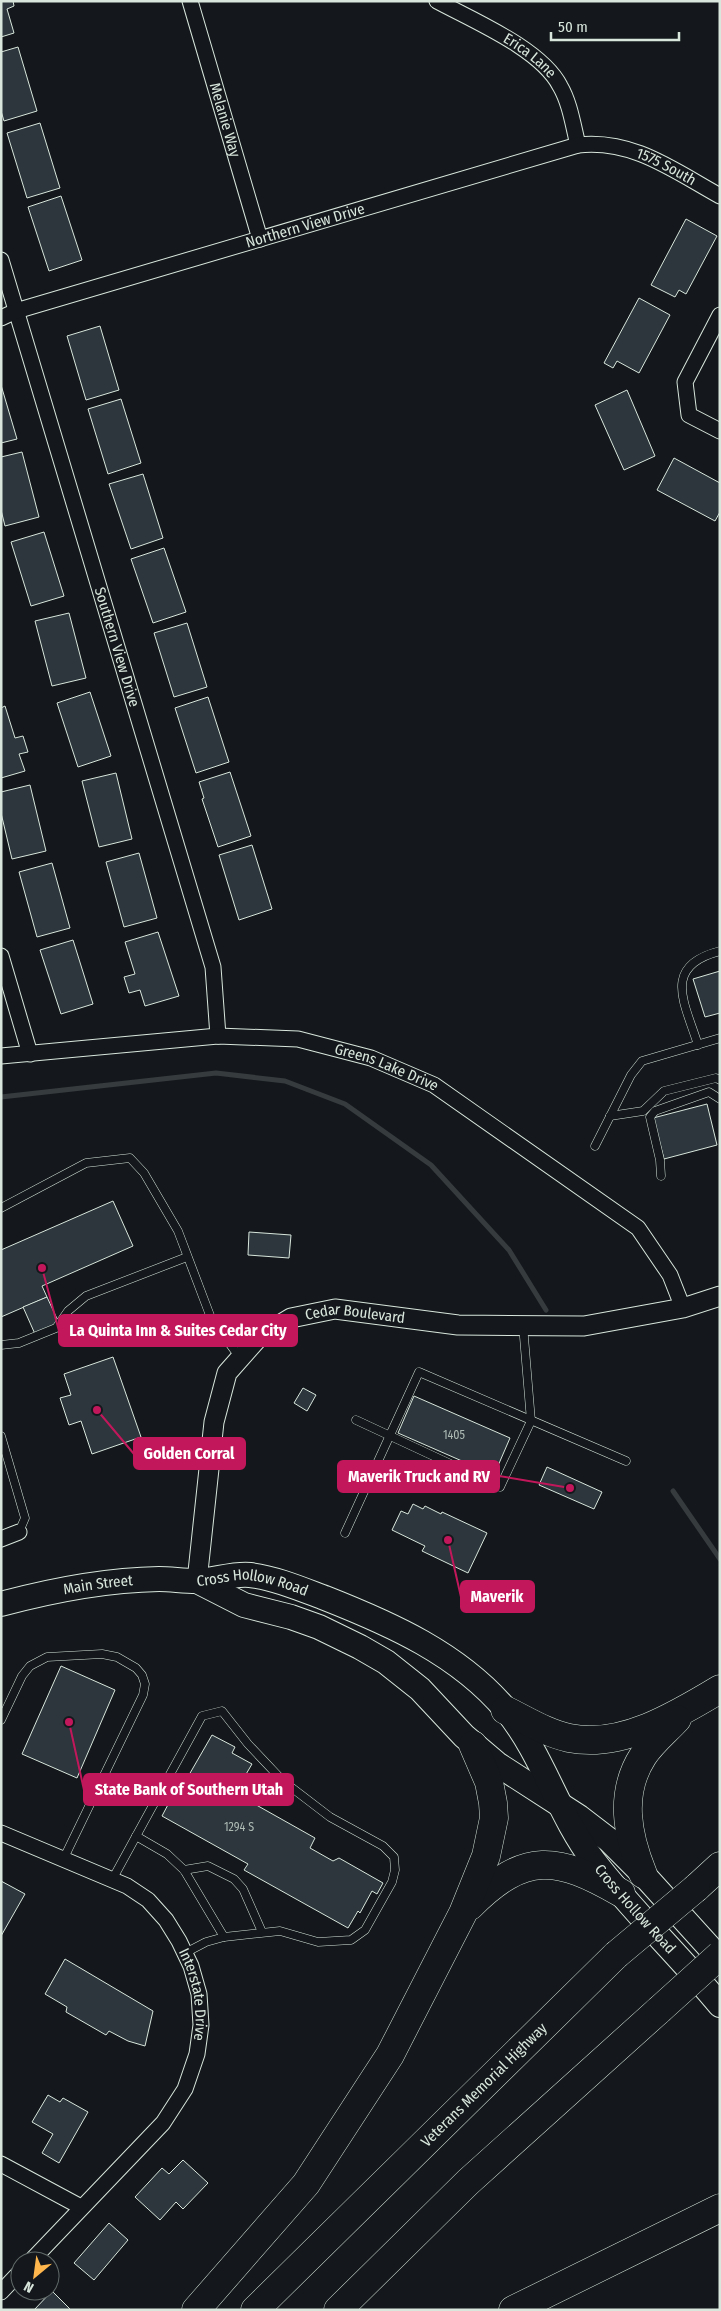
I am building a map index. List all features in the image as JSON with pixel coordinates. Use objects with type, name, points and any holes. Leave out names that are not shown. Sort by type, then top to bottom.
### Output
[{"type":"highway","points":[[505,1710],[554,1734],[574,1739],[594,1740],[627,1734],[687,1709],[720,1689]]},
{"type":"highway","points":[[643,1874],[632,1840],[627,1815],[632,1781],[638,1764],[648,1750],[687,1709]]},
{"type":"highway","points":[[196,2310],[306,2184],[383,2067],[410,2019],[463,1913],[489,1847],[494,1818],[489,1782],[473,1745]]},
{"type":"highway","points":[[463,1913],[498,1880],[515,1872],[540,1866],[572,1868],[588,1874],[621,1893]]},
{"type":"highway","name":"Veterans Memorial Highway","points":[[255,2310],[616,1955],[720,1866]]},
{"type":"highway","points":[[338,2310],[468,2182],[720,1955]]},
{"type":"highway","points":[[514,2310],[709,2214],[720,2198]]},
{"type":"main road","name":"Cross Hollow Road","points":[[197,1581],[248,1575],[283,1583],[339,1604],[403,1632],[441,1654],[476,1680],[505,1710],[537,1755],[586,1850],[621,1893],[720,2005]]},
{"type":"main road","name":"Main Street","points":[[1,1604],[47,1592],[94,1584],[161,1579],[197,1581]]},
{"type":"main road","name":"Cross Hollow Road","points":[[197,1581],[244,1604],[319,1627],[375,1655],[411,1681],[473,1745],[508,1772],[604,1835],[643,1874],[720,1959]]},
{"type":"street","name":"Melanie Way","points":[[190,1],[260,239]]},
{"type":"street","name":"Erica Lane","points":[[438,1],[531,53],[547,66],[555,76],[566,98],[578,145]]},
{"type":"street","name":"Northern View Drive","points":[[1,318],[16,311],[578,145],[611,144]]},
{"type":"street","name":"1575 South","points":[[611,144],[642,152],[720,196]]},
{"type":"street","name":"Southern View Drive","points":[[1,260],[213,967],[218,1036]]},
{"type":"street","points":[[720,315],[684,382],[689,415],[720,431]]},
{"type":"street","points":[[1,956],[30,1054]]},
{"type":"street","name":"Greens Lake Drive","points":[[1,1056],[218,1036],[298,1039],[371,1058],[434,1085],[638,1228],[670,1275],[683,1308]]},
{"type":"street","name":"Cedar Boulevard","points":[[197,1581],[214,1422],[228,1373],[258,1338],[291,1318],[335,1309],[458,1325],[584,1326],[683,1308],[720,1296]]},
{"type":"street","points":[[1,1539],[19,1532]]},
{"type":"street","name":"Interstate Drive","points":[[1,1833],[127,1886],[148,1900],[166,1920],[185,1953],[199,1994],[201,2025],[197,2054],[185,2089],[163,2123],[39,2251]]},
{"type":"street","points":[[1,2164],[81,2207]]},
{"type":"street","points":[[1,2292],[10,2283]]},
{"type":"lane","points":[[698,1044],[680,990],[684,972],[702,955],[720,950]]},
{"type":"lane","points":[[595,1146],[631,1074],[642,1061],[720,1038]]},
{"type":"lane","points":[[610,1116],[642,1111],[664,1091],[716,1078],[720,1080]]},
{"type":"lane","points":[[650,1117],[655,1112],[709,1092],[720,1099]]},
{"type":"lane","points":[[642,1111],[650,1117],[660,1160],[661,1176]]},
{"type":"lane","points":[[1,1208],[86,1163],[130,1158],[144,1173],[178,1231],[211,1318],[240,1358]]},
{"type":"lane","points":[[1,1345],[19,1343],[56,1328],[68,1312],[86,1296],[187,1256]]},
{"type":"lane","points":[[356,1420],[500,1487],[531,1421],[523,1325]]},
{"type":"lane","points":[[345,1533],[419,1372],[626,1462]]},
{"type":"lane","points":[[1,1436],[25,1518],[19,1532]]},
{"type":"lane","points":[[1,1720],[22,1676],[30,1666],[47,1657],[102,1654],[128,1663],[142,1675],[145,1684],[143,1695],[63,1860]]},
{"type":"lane","points":[[112,1880],[202,1716],[222,1710],[254,1750],[283,1781],[330,1817],[390,1851],[396,1862],[392,1882],[365,1930],[350,1940],[318,1942],[288,1932],[262,1932],[224,1936],[206,1942],[185,1953]]},
{"type":"lane","points":[[136,1836],[167,1854],[184,1870],[224,1936]]},
{"type":"lane","points":[[184,1870],[208,1866],[234,1879],[243,1889],[262,1932]]},
{"type":"building","points":[[1,1],[13,1],[14,6],[7,9],[14,33],[1,37]]},
{"type":"building","points":[[18,47],[37,111],[4,121],[1,111],[1,52]]},
{"type":"building","points":[[40,123],[60,188],[27,198],[7,133]]},
{"type":"building","points":[[61,196],[82,260],[49,271],[28,207]]},
{"type":"building","points":[[686,219],[717,236],[686,294],[679,290],[675,297],[651,285]]},
{"type":"building","points":[[639,298],[670,315],[639,373],[617,361],[613,368],[604,363]]},
{"type":"building","points":[[100,326],[119,390],[86,400],[67,336]]},
{"type":"building","points":[[1,385],[17,439],[1,443]]},
{"type":"building","points":[[627,390],[655,456],[624,470],[595,405]]},
{"type":"building","points":[[121,399],[141,463],[108,474],[88,409]]},
{"type":"building","points":[[22,452],[39,517],[5,526],[1,510],[1,457]]},
{"type":"building","points":[[674,458],[720,483],[720,512],[715,521],[657,490]]},
{"type":"building","points":[[143,474],[163,538],[131,549],[109,484]]},
{"type":"building","points":[[44,532],[64,596],[31,606],[11,542]]},
{"type":"building","points":[[164,548],[186,612],[153,623],[131,559]]},
{"type":"building","points":[[69,613],[86,678],[52,686],[35,621]]},
{"type":"building","points":[[187,623],[207,687],[174,697],[154,633]]},
{"type":"building","points":[[90,692],[111,756],[78,767],[57,703]]},
{"type":"building","points":[[208,697],[229,762],[196,773],[175,708]]},
{"type":"building","points":[[5,706],[15,738],[23,736],[28,752],[19,754],[25,771],[1,778],[1,708]]},
{"type":"building","points":[[230,772],[251,836],[218,847],[202,799],[204,798],[199,782]]},
{"type":"building","points":[[116,773],[132,839],[99,847],[82,781]]},
{"type":"building","points":[[30,785],[46,851],[12,859],[1,813],[1,792]]},
{"type":"building","points":[[252,845],[272,909],[239,920],[219,855]]},
{"type":"building","points":[[139,853],[157,918],[124,927],[106,862]]},
{"type":"building","points":[[52,863],[70,928],[37,937],[19,872]]},
{"type":"building","points":[[158,932],[179,996],[145,1006],[140,990],[129,993],[124,977],[135,974],[125,942]]},
{"type":"building","points":[[73,940],[93,1004],[61,1014],[40,950]]},
{"type":"building","points":[[720,971],[720,1013],[705,1017],[693,979]]},
{"type":"building","points":[[707,1104],[717,1145],[664,1159],[653,1118]]},
{"type":"building","points":[[113,1201],[133,1246],[42,1286],[47,1297],[1,1317],[1,1250]]},
{"type":"building","points":[[249,1232],[291,1235],[289,1258],[248,1255]]},
{"type":"building","points":[[47,1297],[59,1323],[35,1334],[23,1307]]},
{"type":"building","points":[[113,1357],[141,1437],[92,1454],[81,1421],[69,1425],[60,1398],[71,1395],[64,1374]]},
{"type":"building","points":[[303,1388],[316,1395],[307,1411],[294,1403]]},
{"type":"building","points":[[414,1396],[510,1438],[494,1475],[398,1433]]},
{"type":"building","points":[[547,1467],[602,1492],[594,1509],[539,1485]]},
{"type":"building","points":[[413,1504],[423,1509],[425,1506],[441,1514],[442,1512],[487,1533],[468,1573],[422,1551],[425,1546],[392,1530],[401,1511],[408,1514]]},
{"type":"building","points":[[61,1666],[115,1690],[77,1778],[22,1754]]},
{"type":"building","points":[[212,1735],[235,1747],[232,1753],[252,1764],[235,1793],[315,1838],[310,1848],[333,1861],[339,1858],[383,1883],[377,1894],[372,1891],[360,1913],[358,1911],[348,1928],[244,1870],[248,1864],[162,1816],[171,1799],[174,1801]]},
{"type":"building","points":[[1,1881],[25,1894],[1,1936]]},
{"type":"building","points":[[65,1959],[153,2011],[145,2046],[128,2041],[109,2031],[106,2035],[66,2012],[67,2007],[45,1994]]},
{"type":"building","points":[[48,2095],[60,2102],[63,2098],[88,2112],[59,2163],[42,2153],[53,2134],[32,2122]]},
{"type":"building","points":[[183,2160],[208,2183],[183,2209],[176,2202],[160,2220],[135,2197],[162,2168],[169,2174]]},
{"type":"building","points":[[109,2223],[128,2240],[94,2280],[74,2263]]},
{"type":"building","points":[[60,2299],[71,2310],[34,2310],[43,2301],[60,2301]]},
{"type":"waterway","points":[[1,1097],[216,1073],[285,1081],[345,1104],[431,1165],[509,1250],[546,1310]]},
{"type":"waterway","points":[[673,1491],[720,1559]]},
{"type":"place","name":"La Quinta Inn & Suites Cedar City","points":[[42,1268]]},
{"type":"place","name":"Golden Corral","points":[[97,1410]]},
{"type":"place","name":"Maverik Truck and RV","points":[[570,1488]]},
{"type":"place","name":"Maverik","points":[[448,1540]]},
{"type":"place","name":"State Bank of Southern Utah","points":[[69,1722]]}]
